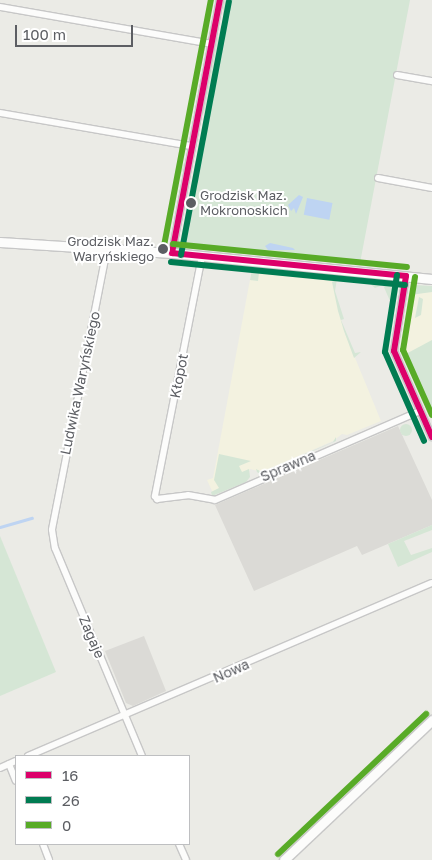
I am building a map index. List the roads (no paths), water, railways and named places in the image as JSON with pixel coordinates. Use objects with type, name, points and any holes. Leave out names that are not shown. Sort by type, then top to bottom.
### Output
[{"type":"street","points":[[172,253],[220,0]]},
{"type":"street","points":[[0,7],[211,44]]},
{"type":"street","points":[[397,75],[432,82]]},
{"type":"street","points":[[0,113],[192,146]]},
{"type":"street","points":[[378,178],[432,188]]},
{"type":"street","points":[[0,242],[172,253],[432,279]]},
{"type":"street","name":"Ludwika Waryńskiego","points":[[53,516],[107,249]]},
{"type":"street","name":"Kłopot","points":[[155,496],[202,256]]},
{"type":"street","points":[[406,276],[394,351],[432,437]]},
{"type":"street","name":"Sprawna","points":[[155,496],[157,499],[188,495],[215,500],[420,411]]},
{"type":"street","name":"Zagaje","points":[[53,516],[55,548],[142,755]]},
{"type":"street","name":"Nowa","points":[[31,755],[126,717],[432,583]]},
{"type":"street","points":[[284,860],[432,720]]},
{"type":"street","points":[[0,768],[15,761]]},
{"type":"street","points":[[9,764],[15,779]]},
{"type":"street","points":[[43,845],[49,860]]},
{"type":"street","points":[[179,845],[186,860]]},
{"type":"water","points":[[299,195],[303,197],[296,214],[294,208],[291,211],[288,205]]},
{"type":"water","points":[[307,198],[333,203],[329,220],[304,215]]},
{"type":"water","points":[[270,243],[295,250],[268,250],[265,246]]},
{"type":"waterway","points":[[0,527],[32,518]]},
{"type":"place","name":"Grodzisk Maz. Mokronoskich","points":[[191,203]]},
{"type":"place","name":"Grodzisk Maz. Waryńskiego","points":[[163,249]]}]
